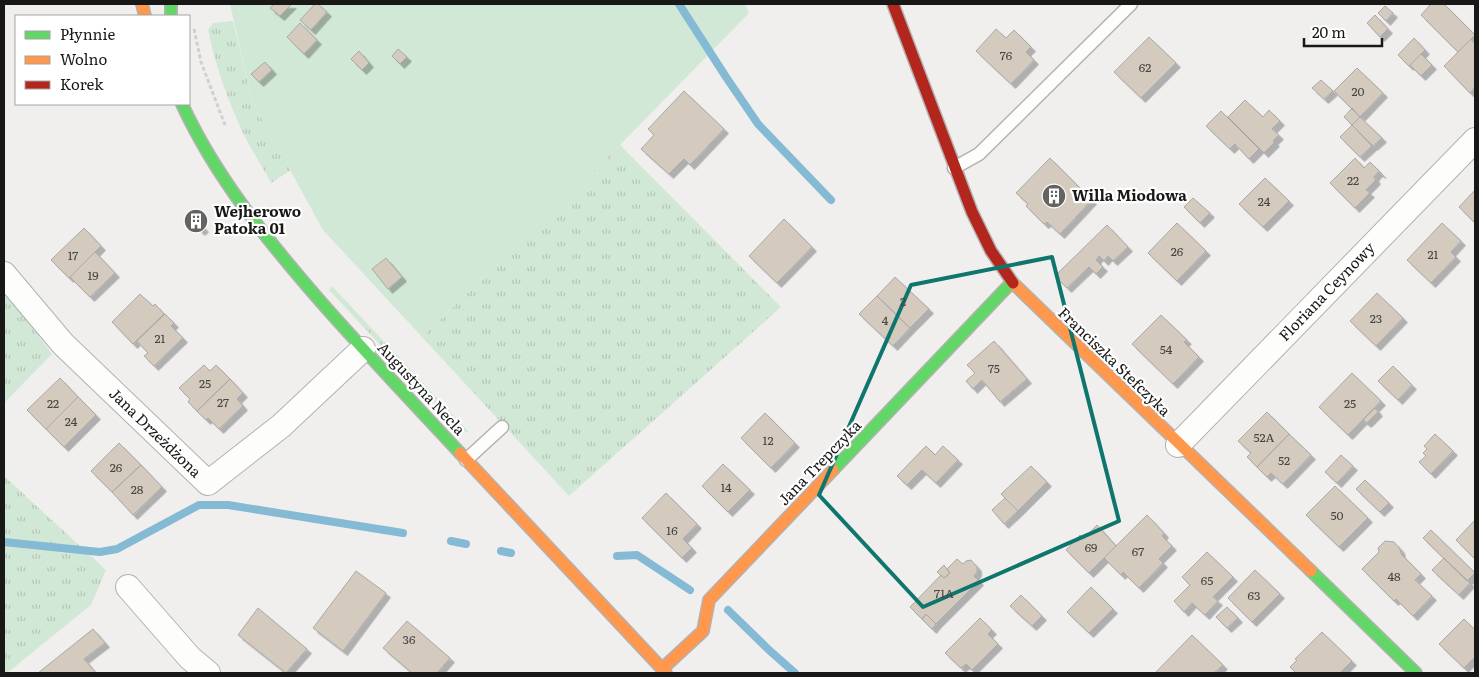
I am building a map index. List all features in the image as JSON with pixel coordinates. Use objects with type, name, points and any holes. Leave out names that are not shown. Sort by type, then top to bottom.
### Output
[{"type":"street","name":"Franciszka Stefczyka","points":[[893,4],[972,212],[991,251],[1012,282],[1178,445],[1416,673]]},
{"type":"street","name":"Augustyna Necla","points":[[182,105],[192,126],[229,188],[282,257],[363,349],[664,671]]},
{"type":"street","name":"Floriana Ceynowy","points":[[1178,445],[1475,140]]},
{"type":"street","name":"Jana Drzeżdżona","points":[[4,274],[63,344],[208,484],[281,426],[363,349]]},
{"type":"street","name":"Jana Trepczyka","points":[[664,671],[703,631],[710,600],[1012,282]]},
{"type":"street","points":[[128,587],[190,658],[208,673]]},
{"type":"lane","points":[[954,168],[979,154],[1131,4]]},
{"type":"lane","points":[[466,460],[502,426]]},
{"type":"path","points":[[193,24],[201,62],[227,130]]},
{"type":"highlighted area","points":[[1052,257],[1119,521],[923,607],[819,495],[911,285]]},
{"type":"green space","points":[[230,4],[745,4],[749,13],[620,145],[422,337],[323,230],[252,101]]},
{"type":"green space","points":[[233,21],[252,101],[291,170],[271,183],[246,139],[234,113],[211,44],[208,30],[213,23]]},
{"type":"green space","points":[[620,145],[781,307],[569,496],[422,337]]},
{"type":"green space","points":[[332,286],[469,432],[456,426],[329,290]]},
{"type":"green space","points":[[4,289],[52,354],[4,403]]},
{"type":"green space","points":[[4,476],[106,570],[91,605],[7,673],[4,673]]},
{"type":"building","points":[[274,4],[292,4],[280,16],[270,8]]},
{"type":"building","points":[[315,4],[318,4],[327,12],[311,30],[300,20]]},
{"type":"building","points":[[1431,4],[1444,4],[1475,35],[1458,52],[1421,15]]},
{"type":"building","points":[[1385,6],[1393,13],[1386,21],[1378,13]]},
{"type":"building","points":[[1375,15],[1388,29],[1380,37],[1367,23]]},
{"type":"building","points":[[300,23],[317,40],[304,54],[287,37]]},
{"type":"building","points":[[996,29],[1006,38],[1014,30],[1031,47],[1026,52],[1034,60],[1011,84],[976,51]]},
{"type":"building","points":[[1149,37],[1176,63],[1141,98],[1114,72]]},
{"type":"building","points":[[1414,38],[1425,50],[1409,66],[1398,55]]},
{"type":"building","points":[[1471,39],[1475,44],[1475,87],[1470,93],[1444,66]]},
{"type":"building","points":[[398,49],[407,57],[400,64],[392,56]]},
{"type":"building","points":[[359,51],[369,63],[362,70],[351,59]]},
{"type":"building","points":[[1421,54],[1432,65],[1421,76],[1410,65]]},
{"type":"building","points":[[265,62],[272,70],[259,82],[251,74]]},
{"type":"building","points":[[1357,68],[1383,93],[1360,117],[1334,91]]},
{"type":"building","points":[[1321,80],[1333,91],[1324,99],[1312,88]]},
{"type":"building","points":[[684,91],[724,129],[690,165],[684,159],[669,174],[641,149],[654,135],[648,129]]},
{"type":"building","points":[[1245,100],[1263,117],[1269,110],[1280,121],[1272,129],[1279,135],[1264,153],[1228,117]]},
{"type":"building","points":[[1352,108],[1360,117],[1352,125],[1344,117]]},
{"type":"building","points":[[1221,111],[1259,149],[1249,159],[1235,144],[1230,149],[1206,126]]},
{"type":"building","points":[[1360,117],[1382,138],[1373,146],[1352,125]]},
{"type":"building","points":[[1352,125],[1372,146],[1360,157],[1340,137]]},
{"type":"building","name":"Willa Miodowa","points":[[1050,158],[1092,200],[1060,234],[1047,222],[1044,224],[1026,206],[1028,204],[1016,193]]},
{"type":"building","points":[[1355,158],[1364,168],[1370,162],[1382,174],[1378,172],[1374,177],[1376,180],[1366,190],[1370,193],[1355,208],[1330,183]]},
{"type":"building","points":[[1265,178],[1289,201],[1263,227],[1239,204]]},
{"type":"building","points":[[1475,190],[1475,223],[1459,207]]},
{"type":"building","points":[[1193,198],[1210,213],[1200,223],[1184,207]]},
{"type":"building","name":"Wejherowo Patoka 01","points":[[192,212],[204,228],[200,231],[188,215]]},
{"type":"building","points":[[784,219],[812,247],[777,283],[749,256]]},
{"type":"building","points":[[1177,223],[1206,251],[1177,281],[1148,253]]},
{"type":"building","points":[[1442,223],[1461,241],[1451,252],[1456,257],[1431,283],[1407,260]]},
{"type":"building","points":[[1107,225],[1128,247],[1113,261],[1108,256],[1104,261],[1099,256],[1096,260],[1103,267],[1096,274],[1089,267],[1067,288],[1055,276]]},
{"type":"building","points":[[84,228],[101,246],[69,278],[51,260]]},
{"type":"building","points":[[95,252],[115,273],[90,297],[70,277]]},
{"type":"building","points":[[386,258],[402,277],[388,289],[372,269]]},
{"type":"building","points":[[895,277],[929,309],[910,328],[877,296]]},
{"type":"building","points":[[1377,293],[1403,318],[1376,346],[1350,321]]},
{"type":"building","points":[[140,294],[153,306],[155,304],[164,314],[133,344],[112,322]]},
{"type":"building","points":[[877,296],[910,328],[893,346],[859,314]]},
{"type":"building","points":[[165,314],[174,323],[171,326],[183,338],[154,366],[144,356],[148,353],[137,341]]},
{"type":"building","points":[[1161,315],[1187,340],[1184,342],[1199,357],[1173,384],[1132,344]]},
{"type":"building","points":[[994,341],[1027,379],[1000,402],[982,380],[973,389],[966,381],[975,373],[967,365]]},
{"type":"building","points":[[204,365],[210,371],[216,365],[230,379],[197,411],[188,402],[190,399],[179,388]]},
{"type":"building","points":[[1393,366],[1412,385],[1398,400],[1378,381]]},
{"type":"building","points":[[1352,373],[1381,401],[1348,435],[1319,407]]},
{"type":"building","points":[[60,378],[78,397],[46,429],[27,410]]},
{"type":"building","points":[[230,379],[243,393],[237,399],[243,406],[219,429],[208,418],[206,420],[197,411]]},
{"type":"building","points":[[78,397],[96,415],[64,447],[46,429]]},
{"type":"building","points":[[1375,408],[1378,412],[1367,423],[1363,420]]},
{"type":"building","points":[[1267,412],[1289,434],[1257,467],[1247,457],[1251,453],[1238,441]]},
{"type":"building","points":[[765,413],[795,443],[771,468],[741,438]]},
{"type":"building","points":[[1289,434],[1311,455],[1283,484],[1271,473],[1267,477],[1257,467]]},
{"type":"building","points":[[1435,434],[1453,451],[1431,474],[1419,462],[1426,456],[1423,453],[1427,449],[1424,446]]},
{"type":"building","points":[[119,443],[141,465],[112,492],[91,471]]},
{"type":"building","points":[[926,446],[935,455],[943,446],[958,460],[936,483],[922,470],[907,485],[897,476]]},
{"type":"building","points":[[1341,455],[1353,466],[1337,483],[1325,472]]},
{"type":"building","points":[[723,464],[750,490],[728,512],[702,486]]},
{"type":"building","points":[[141,465],[162,487],[133,515],[112,492]]},
{"type":"building","points":[[1031,466],[1047,482],[1018,511],[1001,494]]},
{"type":"building","points":[[1365,480],[1389,503],[1380,512],[1356,489]]},
{"type":"building","points":[[1335,486],[1368,518],[1339,547],[1306,515]]},
{"type":"building","points":[[666,493],[697,524],[683,539],[692,548],[682,558],[642,518]]},
{"type":"building","points":[[1005,498],[1018,511],[1004,524],[992,510]]},
{"type":"building","points":[[1147,515],[1164,533],[1162,536],[1172,546],[1159,559],[1163,563],[1139,588],[1123,572],[1121,575],[1104,558]]},
{"type":"building","points":[[1475,520],[1475,559],[1456,540]]},
{"type":"building","points":[[1097,525],[1116,546],[1089,573],[1066,550],[1080,535],[1084,539]]},
{"type":"building","points":[[1431,530],[1475,573],[1467,581],[1423,538]]},
{"type":"building","points":[[1385,541],[1394,542],[1400,549],[1401,554],[1421,574],[1415,580],[1432,596],[1413,616],[1396,599],[1394,601],[1362,569],[1379,552],[1378,548]]},
{"type":"building","points":[[1207,552],[1233,577],[1213,597],[1218,601],[1205,615],[1192,603],[1184,612],[1174,601],[1190,585],[1182,577]]},
{"type":"building","points":[[1444,558],[1470,583],[1459,595],[1432,570]]},
{"type":"building","points":[[957,559],[963,564],[971,560],[977,567],[977,572],[974,576],[979,581],[936,624],[926,614],[922,619],[910,607],[941,575],[944,578],[950,573],[947,569]]},
{"type":"building","points":[[944,565],[950,573],[944,578],[937,572]]},
{"type":"building","points":[[1255,570],[1280,594],[1252,622],[1228,598]]},
{"type":"building","points":[[356,571],[386,593],[343,651],[313,628]]},
{"type":"building","points":[[1091,587],[1113,609],[1089,633],[1067,612]]},
{"type":"building","points":[[1021,595],[1042,616],[1032,626],[1010,606]]},
{"type":"building","points":[[1227,607],[1238,618],[1227,628],[1216,617]]},
{"type":"building","points":[[258,608],[307,649],[286,673],[238,635]]},
{"type":"building","points":[[926,614],[936,624],[932,629],[922,619]]},
{"type":"building","points":[[980,618],[992,630],[988,634],[998,644],[972,670],[966,664],[961,668],[945,653]]},
{"type":"building","points":[[1464,619],[1475,630],[1475,657],[1464,668],[1439,644]]},
{"type":"building","points":[[407,621],[450,658],[437,673],[412,673],[383,648]]},
{"type":"building","points":[[93,629],[105,643],[84,659],[95,672],[38,673]]},
{"type":"building","points":[[1322,632],[1352,661],[1340,673],[1296,673],[1290,667],[1297,660],[1295,659]]},
{"type":"building","points":[[1192,635],[1223,665],[1214,673],[1157,673],[1156,672]]},
{"type":"waterway","points":[[679,4],[758,124],[831,200]]},
{"type":"waterway","points":[[4,542],[100,552],[117,549],[199,505],[228,505],[403,533]]},
{"type":"waterway","points":[[451,541],[466,544]]},
{"type":"waterway","points":[[501,551],[511,553]]},
{"type":"waterway","points":[[617,556],[637,555],[690,590]]},
{"type":"waterway","points":[[728,610],[795,673]]},
{"type":"traffic: fast","points":[[171,4],[171,15]]},
{"type":"traffic: fast","points":[[183,105],[211,158],[244,208],[263,232],[338,321],[460,453]]},
{"type":"traffic: fast","points":[[833,470],[1012,282]]},
{"type":"traffic: fast","points":[[1311,571],[1416,673]]},
{"type":"traffic: slow","points":[[142,4],[145,15]]},
{"type":"traffic: slow","points":[[1013,283],[1311,571]]},
{"type":"traffic: slow","points":[[460,453],[666,673]]},
{"type":"traffic: slow","points":[[662,669],[703,631],[709,600],[833,470]]},
{"type":"traffic: jam","points":[[893,4],[972,212],[991,251],[1013,283]]},
{"type":"place","name":"Willa Miodowa","points":[[1054,196]]},
{"type":"place","name":"Wejherowo Patoka 01","points":[[196,221]]}]
